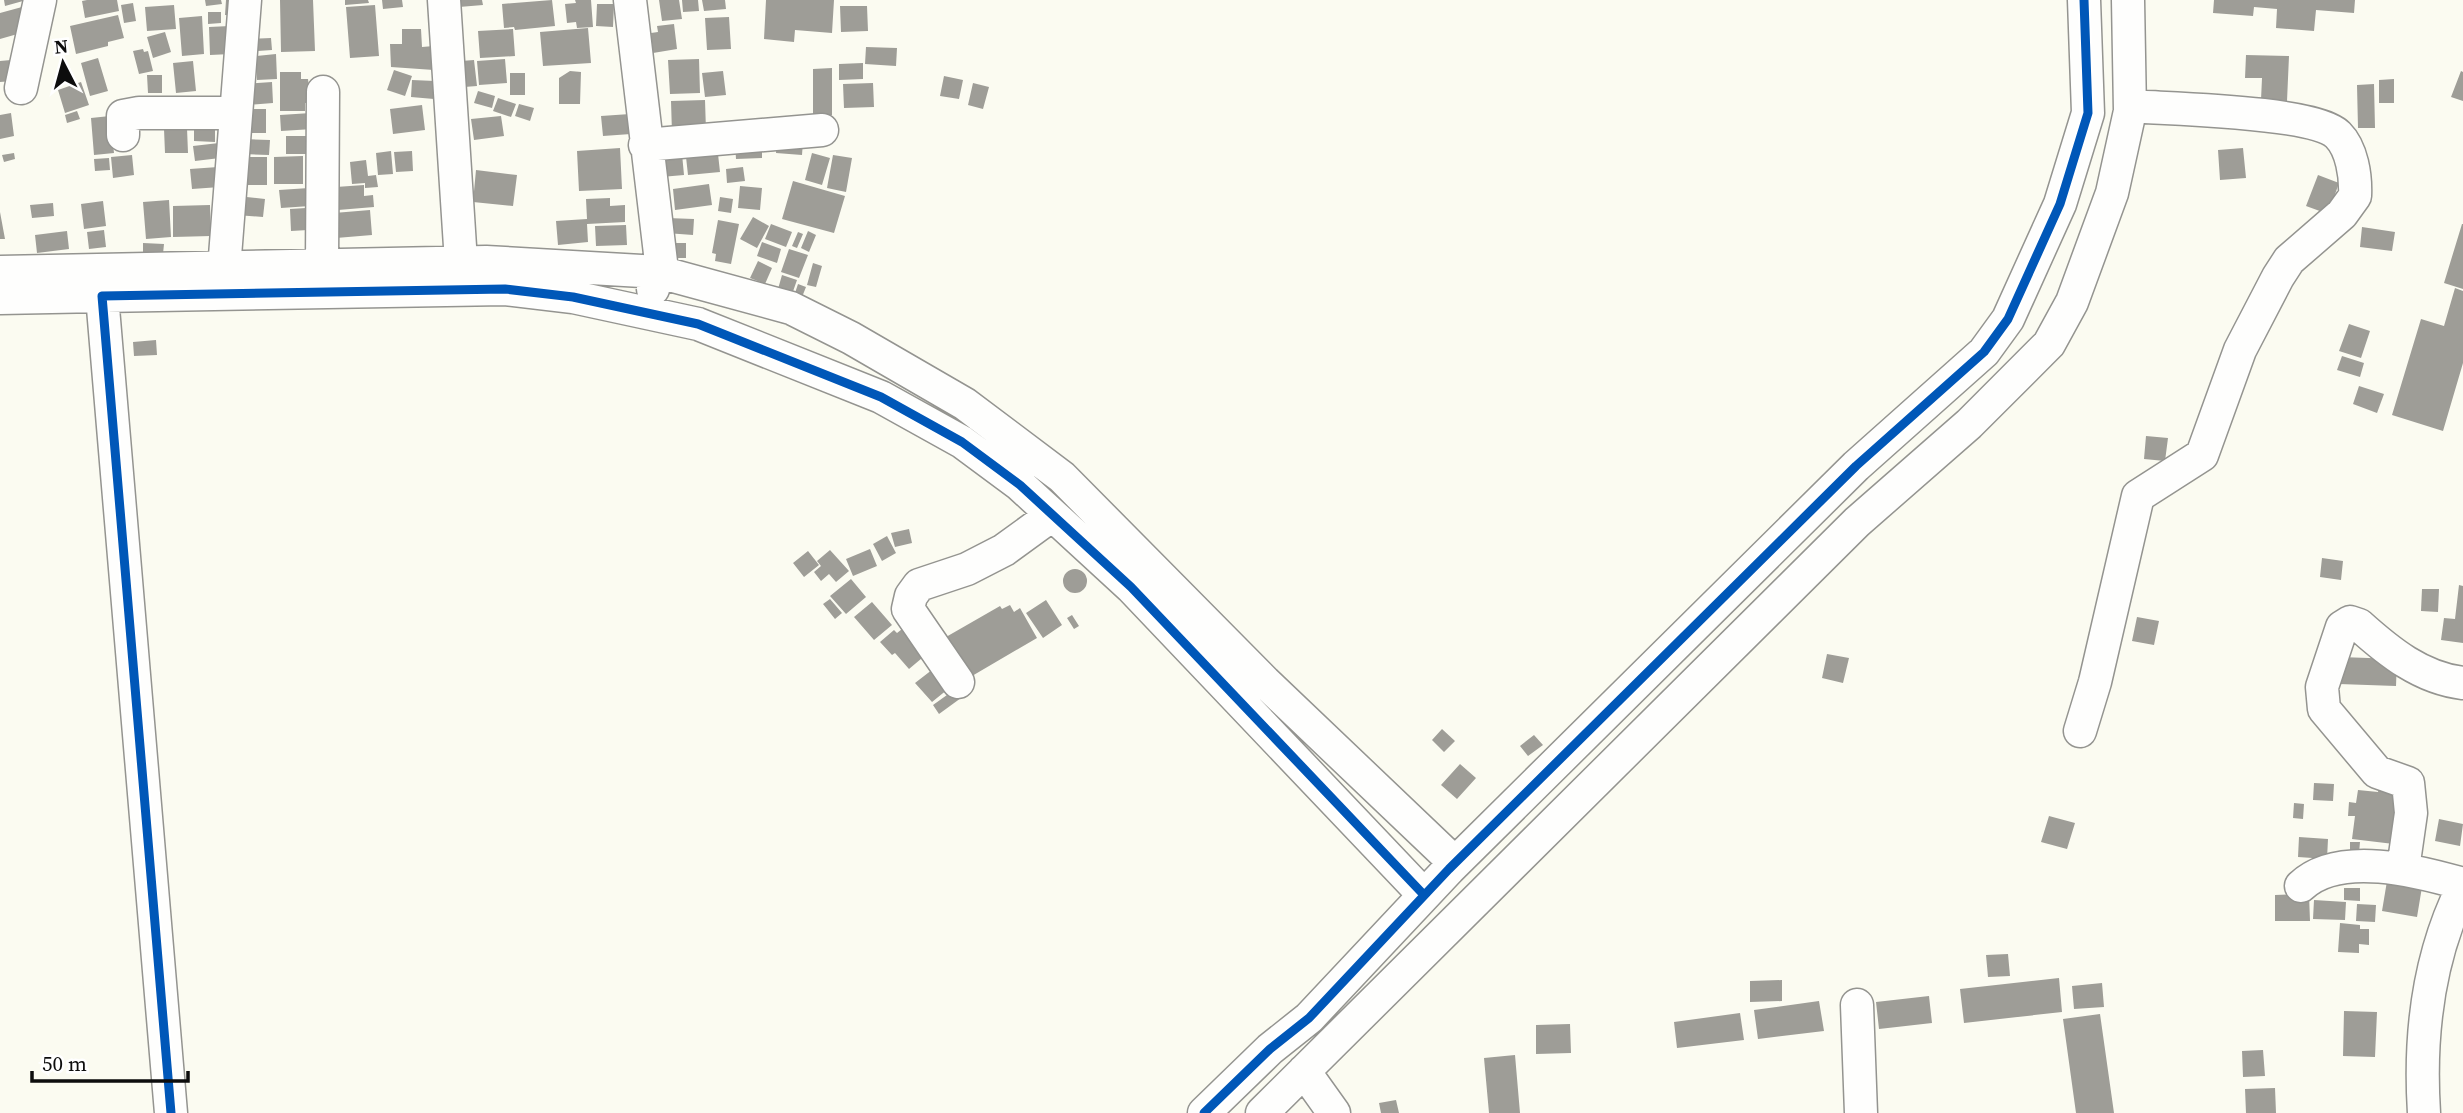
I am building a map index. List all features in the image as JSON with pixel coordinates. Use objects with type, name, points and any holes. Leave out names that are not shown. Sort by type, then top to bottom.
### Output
[{"type":"street","points":[[21,88],[40,0]]},
{"type":"street","points":[[224,269],[245,0]]},
{"type":"street","points":[[444,0],[461,262]]},
{"type":"street","points":[[630,0],[645,145],[661,262],[654,293]]},
{"type":"street","points":[[1204,1113],[1270,1049],[1309,1018],[1439,879],[1856,466],[1984,352],[2008,319],[2060,204],[2088,113],[2084,0]]},
{"type":"street","points":[[1262,1113],[1857,522],[1969,424],[2049,344],[2072,302],[2112,193],[2130,106],[2128,0]]},
{"type":"street","points":[[322,266],[323,92]]},
{"type":"street","points":[[2080,732],[2095,682],[2138,496],[2202,455],[2240,349],[2278,277],[2289,260],[2342,214],[2355,196],[2347,146],[2336,132],[2280,117],[2130,106]]},
{"type":"street","points":[[123,135],[123,116],[139,113],[236,113]]},
{"type":"street","points":[[645,145],[822,130]]},
{"type":"street","points":[[0,299],[224,269],[461,262],[654,293],[791,308],[851,338],[982,416],[1062,477],[1265,682],[1439,879]]},
{"type":"street","points":[[0,272],[101,284],[505,289],[573,297],[654,293],[698,324],[881,397],[962,442],[1020,485],[1091,548],[1179,635],[1439,879]]},
{"type":"street","points":[[101,284],[172,1113]]},
{"type":"street","points":[[958,682],[908,609],[911,596],[919,585],[967,569],[1004,550],[1052,515]]},
{"type":"street","points":[[2403,869],[2412,813],[2408,783],[2377,772],[2368,764],[2324,709],[2322,702],[2322,687],[2342,627],[2350,622],[2359,625],[2404,662],[2421,671],[2463,683]]},
{"type":"street","points":[[2301,886],[2332,868],[2403,869],[2463,885],[2443,935],[2427,1000],[2422,1083],[2424,1113]]},
{"type":"street","points":[[1857,1004],[1861,1113]]},
{"type":"street","points":[[1304,1071],[1334,1113]]},
{"type":"building","points":[[4,0],[23,0],[23,1],[5,6]]},
{"type":"building","points":[[117,0],[119,11],[85,18],[82,1]]},
{"type":"building","points":[[205,0],[221,0],[222,4],[206,6]]},
{"type":"building","points":[[226,0],[242,0],[241,16],[225,15]]},
{"type":"building","points":[[280,0],[313,0],[315,51],[281,52]]},
{"type":"building","points":[[345,0],[368,0],[369,3],[345,5]]},
{"type":"building","points":[[382,0],[402,0],[403,7],[383,9]]},
{"type":"building","points":[[458,0],[482,0],[483,5],[459,7]]},
{"type":"building","points":[[552,0],[555,26],[515,30],[514,27],[504,28],[502,4]]},
{"type":"building","points":[[575,0],[591,0],[593,27],[577,28],[576,22],[567,23],[565,4],[576,3]]},
{"type":"building","points":[[659,0],[679,0],[682,19],[662,21]]},
{"type":"building","points":[[682,0],[698,0],[699,11],[683,12]]},
{"type":"building","points":[[702,0],[725,0],[726,9],[704,11]]},
{"type":"building","points":[[766,0],[834,0],[832,33],[795,30],[794,42],[764,39]]},
{"type":"building","points":[[2214,0],[2355,0],[2354,13],[2316,10],[2314,31],[2276,28],[2277,9],[2254,7],[2253,16],[2213,13]]},
{"type":"building","points":[[133,3],[136,21],[124,23],[121,5]]},
{"type":"building","points":[[597,4],[614,4],[613,27],[596,26]]},
{"type":"building","points":[[174,5],[176,29],[147,31],[145,7]]},
{"type":"building","points":[[375,5],[379,56],[350,58],[346,7]]},
{"type":"building","points":[[840,6],[867,6],[868,31],[841,32]]},
{"type":"building","points":[[22,7],[28,31],[0,39],[0,13]]},
{"type":"building","points":[[208,12],[221,12],[221,23],[208,24]]},
{"type":"building","points":[[118,15],[124,38],[108,42],[108,46],[76,54],[70,26]]},
{"type":"building","points":[[202,16],[204,54],[182,56],[179,18]]},
{"type":"building","points":[[729,17],[731,49],[707,50],[705,18]]},
{"type":"building","points":[[674,24],[677,49],[653,53],[651,33],[658,32],[657,26]]},
{"type":"building","points":[[230,26],[231,54],[210,55],[209,27]]},
{"type":"building","points":[[588,28],[591,63],[543,66],[540,32]]},
{"type":"building","points":[[402,29],[421,29],[422,47],[434,46],[434,70],[391,67],[390,44],[402,44]]},
{"type":"building","points":[[513,29],[515,56],[480,58],[478,31]]},
{"type":"building","points":[[165,32],[171,52],[153,58],[147,37]]},
{"type":"building","points":[[271,38],[272,50],[245,52],[244,39]]},
{"type":"building","points":[[866,47],[897,48],[896,66],[865,64]]},
{"type":"building","points":[[143,49],[144,52],[148,51],[153,71],[139,74],[133,51]]},
{"type":"building","points":[[276,54],[277,79],[257,80],[256,65],[248,65],[247,57]]},
{"type":"building","points":[[2246,55],[2289,56],[2287,101],[2261,100],[2262,78],[2245,78]]},
{"type":"building","points":[[98,58],[108,91],[90,96],[81,63]]},
{"type":"building","points":[[505,59],[507,83],[479,85],[477,61]]},
{"type":"building","points":[[699,59],[700,93],[670,94],[668,60]]},
{"type":"building","points":[[11,60],[13,81],[0,82],[0,61]]},
{"type":"building","points":[[474,60],[477,86],[464,87],[461,61]]},
{"type":"building","points":[[193,61],[196,91],[176,93],[173,63]]},
{"type":"building","points":[[863,63],[863,79],[839,80],[839,64]]},
{"type":"building","points":[[832,68],[832,115],[813,115],[813,69]]},
{"type":"building","points":[[394,70],[412,76],[405,96],[387,90]]},
{"type":"building","points":[[570,71],[581,72],[580,104],[559,104],[559,78]]},
{"type":"building","points":[[723,71],[726,95],[705,97],[702,73]]},
{"type":"building","points":[[2461,71],[2463,72],[2463,101],[2451,97]]},
{"type":"building","points":[[280,72],[301,72],[301,79],[308,79],[311,103],[305,103],[305,111],[280,111]]},
{"type":"building","points":[[510,73],[525,73],[525,95],[510,95]]},
{"type":"building","points":[[147,75],[162,75],[162,93],[148,93]]},
{"type":"building","points":[[944,76],[963,80],[959,99],[940,96]]},
{"type":"building","points":[[2394,79],[2394,103],[2379,103],[2379,80]]},
{"type":"building","points":[[412,80],[435,81],[434,99],[411,97]]},
{"type":"building","points":[[81,82],[89,105],[65,113],[58,90]]},
{"type":"building","points":[[272,82],[273,103],[246,105],[244,84]]},
{"type":"building","points":[[873,83],[874,107],[844,108],[843,84]]},
{"type":"building","points":[[973,83],[989,87],[983,109],[968,105]]},
{"type":"building","points":[[2374,84],[2375,128],[2358,128],[2357,85]]},
{"type":"building","points":[[478,91],[495,96],[492,108],[474,103]]},
{"type":"building","points":[[498,98],[516,104],[511,117],[493,111]]},
{"type":"building","points":[[705,100],[706,131],[672,133],[671,101]]},
{"type":"building","points":[[519,104],[534,108],[530,121],[515,116]]},
{"type":"building","points":[[422,105],[425,130],[393,134],[390,109]]},
{"type":"building","points":[[245,109],[266,109],[266,133],[244,133]]},
{"type":"building","points":[[77,111],[80,119],[67,123],[65,115]]},
{"type":"building","points":[[11,113],[14,136],[0,139],[0,115]]},
{"type":"building","points":[[311,113],[313,129],[281,131],[280,115]]},
{"type":"building","points":[[630,114],[631,134],[603,136],[601,116]]},
{"type":"building","points":[[110,116],[114,153],[94,155],[91,118]]},
{"type":"building","points":[[501,116],[504,136],[474,140],[471,119]]},
{"type":"building","points":[[194,122],[215,122],[215,142],[194,141]]},
{"type":"building","points":[[187,128],[188,153],[165,153],[164,129]]},
{"type":"building","points":[[286,136],[312,136],[312,154],[286,154]]},
{"type":"building","points":[[777,138],[803,141],[802,155],[776,153]]},
{"type":"building","points":[[243,139],[270,140],[269,155],[243,154]]},
{"type":"building","points":[[762,142],[762,158],[736,159],[735,143]]},
{"type":"building","points":[[219,143],[220,158],[195,161],[193,146]]},
{"type":"building","points":[[620,148],[622,189],[579,191],[577,151]]},
{"type":"building","points":[[2243,148],[2246,178],[2220,180],[2218,150]]},
{"type":"building","points":[[391,151],[393,174],[378,175],[376,153]]},
{"type":"building","points":[[412,151],[413,171],[396,172],[394,152]]},
{"type":"building","points":[[14,153],[15,159],[4,162],[2,155]]},
{"type":"building","points":[[812,153],[830,158],[822,185],[805,180]]},
{"type":"building","points":[[682,154],[684,175],[661,177],[659,156]]},
{"type":"building","points":[[718,154],[720,172],[688,175],[686,157]]},
{"type":"building","points":[[132,155],[134,175],[113,178],[111,157]]},
{"type":"building","points":[[833,155],[852,158],[846,192],[827,188]]},
{"type":"building","points":[[303,156],[303,184],[274,184],[274,157]]},
{"type":"building","points":[[238,157],[267,157],[267,185],[238,185]]},
{"type":"building","points":[[109,158],[110,170],[95,171],[94,159]]},
{"type":"building","points":[[366,160],[368,176],[376,175],[378,187],[365,188],[365,183],[352,184],[350,162]]},
{"type":"building","points":[[218,167],[220,187],[192,189],[190,169]]},
{"type":"building","points":[[743,167],[745,181],[727,183],[726,169]]},
{"type":"building","points":[[476,170],[517,175],[513,206],[473,202]]},
{"type":"building","points":[[2318,175],[2339,183],[2328,214],[2306,206]]},
{"type":"building","points":[[793,181],[845,196],[834,233],[782,219]]},
{"type":"building","points":[[709,184],[712,205],[675,210],[673,189]]},
{"type":"building","points":[[364,185],[364,196],[373,195],[374,207],[338,210],[336,187]]},
{"type":"building","points":[[740,186],[762,188],[760,210],[738,208]]},
{"type":"building","points":[[309,188],[310,206],[281,208],[279,190]]},
{"type":"building","points":[[237,196],[265,199],[263,217],[236,215]]},
{"type":"building","points":[[720,197],[733,199],[731,213],[718,211]]},
{"type":"building","points":[[610,198],[610,206],[625,205],[625,222],[587,224],[588,242],[558,245],[556,221],[587,219],[586,199]]},
{"type":"building","points":[[169,200],[171,237],[146,239],[143,202]]},
{"type":"building","points":[[103,201],[106,226],[84,229],[81,204]]},
{"type":"building","points":[[53,203],[54,216],[32,218],[30,205]]},
{"type":"building","points":[[210,205],[211,236],[173,237],[173,206]]},
{"type":"building","points":[[306,208],[308,230],[291,231],[290,209]]},
{"type":"building","points":[[370,210],[372,235],[336,238],[334,213]]},
{"type":"building","points":[[0,212],[5,239],[0,239]]},
{"type":"building","points":[[753,217],[769,226],[757,248],[740,239]]},
{"type":"building","points":[[667,218],[694,219],[693,235],[666,233]]},
{"type":"building","points":[[718,220],[739,224],[731,264],[715,261],[716,254],[712,253]]},
{"type":"building","points":[[771,224],[792,232],[786,247],[765,239]]},
{"type":"building","points":[[2463,224],[2463,289],[2444,283]]},
{"type":"building","points":[[626,225],[627,245],[596,246],[595,226]]},
{"type":"building","points":[[2362,227],[2395,232],[2392,251],[2360,247]]},
{"type":"building","points":[[104,230],[106,247],[89,249],[87,232]]},
{"type":"building","points":[[67,231],[69,249],[37,253],[35,235]]},
{"type":"building","points":[[808,231],[816,235],[809,252],[801,248]]},
{"type":"building","points":[[798,232],[803,234],[797,248],[792,246]]},
{"type":"building","points":[[762,242],[781,249],[777,263],[757,256]]},
{"type":"building","points":[[143,243],[164,244],[163,254],[143,253]]},
{"type":"building","points":[[675,243],[686,243],[686,258],[675,258]]},
{"type":"building","points":[[789,249],[808,255],[799,278],[781,272]]},
{"type":"building","points":[[758,261],[772,268],[765,284],[750,278]]},
{"type":"building","points":[[813,263],[822,266],[816,287],[807,285]]},
{"type":"building","points":[[782,275],[797,280],[790,300],[776,296]]},
{"type":"building","points":[[798,284],[806,287],[800,302],[793,299]]},
{"type":"building","points":[[2455,288],[2463,291],[2463,363],[2443,431],[2392,415],[2421,319],[2444,326]]},
{"type":"building","points":[[2349,324],[2370,331],[2361,358],[2339,351]]},
{"type":"building","points":[[156,340],[157,355],[134,356],[133,342]]},
{"type":"building","points":[[2342,356],[2364,363],[2360,377],[2337,370]]},
{"type":"building","points":[[2359,386],[2384,394],[2377,413],[2353,404]]},
{"type":"building","points":[[2146,436],[2168,438],[2165,461],[2144,459]]},
{"type":"building","points":[[909,529],[912,543],[895,547],[891,533]]},
{"type":"building","points":[[887,536],[896,553],[882,561],[873,544]]},
{"type":"building","points":[[870,549],[877,566],[853,576],[846,559]]},
{"type":"building","points":[[830,550],[849,571],[836,582],[829,574],[821,581],[814,572],[821,566],[817,561]]},
{"type":"building","points":[[808,551],[819,565],[804,577],[793,563]]},
{"type":"building","points":[[2322,558],[2343,561],[2341,580],[2320,577]]},
{"type":"building","points":[[1075,569],[1083,573],[1087,581],[1083,589],[1075,593],[1067,589],[1063,581],[1067,573]]},
{"type":"building","points":[[851,579],[866,597],[846,614],[830,596]]},
{"type":"building","points":[[2459,585],[2463,586],[2463,643],[2441,640],[2444,618],[2455,619]]},
{"type":"building","points":[[2422,589],[2439,589],[2438,612],[2421,611]]},
{"type":"building","points":[[830,599],[842,613],[835,619],[823,604]]},
{"type":"building","points":[[1046,600],[1062,625],[1043,638],[1026,613]]},
{"type":"building","points":[[872,602],[892,625],[874,640],[854,617]]},
{"type":"building","points":[[1010,605],[1014,612],[1020,608],[1037,638],[972,676],[969,670],[961,675],[946,637],[1000,606],[1002,609]]},
{"type":"building","points":[[1072,615],[1079,626],[1074,629],[1067,618]]},
{"type":"building","points":[[2137,617],[2159,621],[2154,645],[2132,641]]},
{"type":"building","points":[[906,626],[928,653],[909,669],[895,653],[892,655],[880,642],[894,630],[897,633]]},
{"type":"building","points":[[1827,654],[1849,658],[1843,683],[1822,678]]},
{"type":"building","points":[[2340,657],[2397,659],[2396,686],[2339,684]]},
{"type":"building","points":[[937,666],[953,685],[932,702],[915,683]]},
{"type":"building","points":[[954,690],[961,698],[939,714],[933,705]]},
{"type":"building","points":[[1442,729],[1455,741],[1444,752],[1432,740]]},
{"type":"building","points":[[1534,735],[1543,745],[1528,756],[1520,746]]},
{"type":"building","points":[[1460,764],[1476,778],[1457,799],[1441,785]]},
{"type":"building","points":[[2314,783],[2334,784],[2333,801],[2313,800]]},
{"type":"building","points":[[2379,786],[2407,796],[2402,845],[2352,839],[2355,816],[2348,816],[2349,802],[2356,803],[2358,790],[2378,792]]},
{"type":"building","points":[[2294,803],[2304,804],[2303,819],[2293,818]]},
{"type":"building","points":[[2049,816],[2075,823],[2067,849],[2041,842]]},
{"type":"building","points":[[2439,819],[2463,824],[2460,846],[2435,841]]},
{"type":"building","points":[[2299,837],[2328,839],[2327,859],[2298,857]]},
{"type":"building","points":[[2350,842],[2360,842],[2359,853],[2350,853]]},
{"type":"building","points":[[2387,881],[2422,887],[2417,917],[2382,911]]},
{"type":"building","points":[[2344,888],[2360,888],[2360,901],[2344,900]]},
{"type":"building","points":[[2309,894],[2310,921],[2275,921],[2275,895]]},
{"type":"building","points":[[2314,900],[2346,902],[2345,920],[2313,919]]},
{"type":"building","points":[[2357,904],[2376,905],[2375,922],[2356,921]]},
{"type":"building","points":[[2340,923],[2369,929],[2369,945],[2359,944],[2359,953],[2338,952]]},
{"type":"building","points":[[2008,954],[2010,976],[1988,977],[1986,955]]},
{"type":"building","points":[[2059,978],[2062,1012],[1964,1023],[1960,989]]},
{"type":"building","points":[[1782,980],[1782,1001],[1750,1002],[1750,981]]},
{"type":"building","points":[[2102,983],[2104,1007],[2074,1009],[2072,986]]},
{"type":"building","points":[[1929,996],[1932,1023],[1879,1029],[1876,1002]]},
{"type":"building","points":[[1819,1001],[1824,1031],[1758,1039],[1754,1010]]},
{"type":"building","points":[[2344,1011],[2377,1012],[2375,1057],[2343,1056]]},
{"type":"building","points":[[1740,1013],[1744,1040],[1677,1048],[1674,1022]]},
{"type":"building","points":[[2100,1014],[2114,1113],[2076,1113],[2063,1019]]},
{"type":"building","points":[[1570,1024],[1571,1053],[1536,1054],[1536,1025]]},
{"type":"building","points":[[2263,1050],[2265,1076],[2243,1077],[2242,1051]]},
{"type":"building","points":[[1515,1055],[1520,1113],[1489,1113],[1484,1058]]},
{"type":"building","points":[[2275,1088],[2276,1113],[2246,1113],[2245,1089]]},
{"type":"building","points":[[1396,1100],[1399,1113],[1381,1113],[1379,1103]]},
{"type":"cycle path","points":[[1204,1113],[1270,1049],[1309,1018],[1449,869],[1856,466],[1984,352],[2008,319],[2060,204],[2088,113],[2084,0]]},
{"type":"cycle path","points":[[171,1113],[102,296],[505,289],[573,297],[698,324],[881,397],[962,442],[1020,485],[1131,587],[1424,895]]}]
